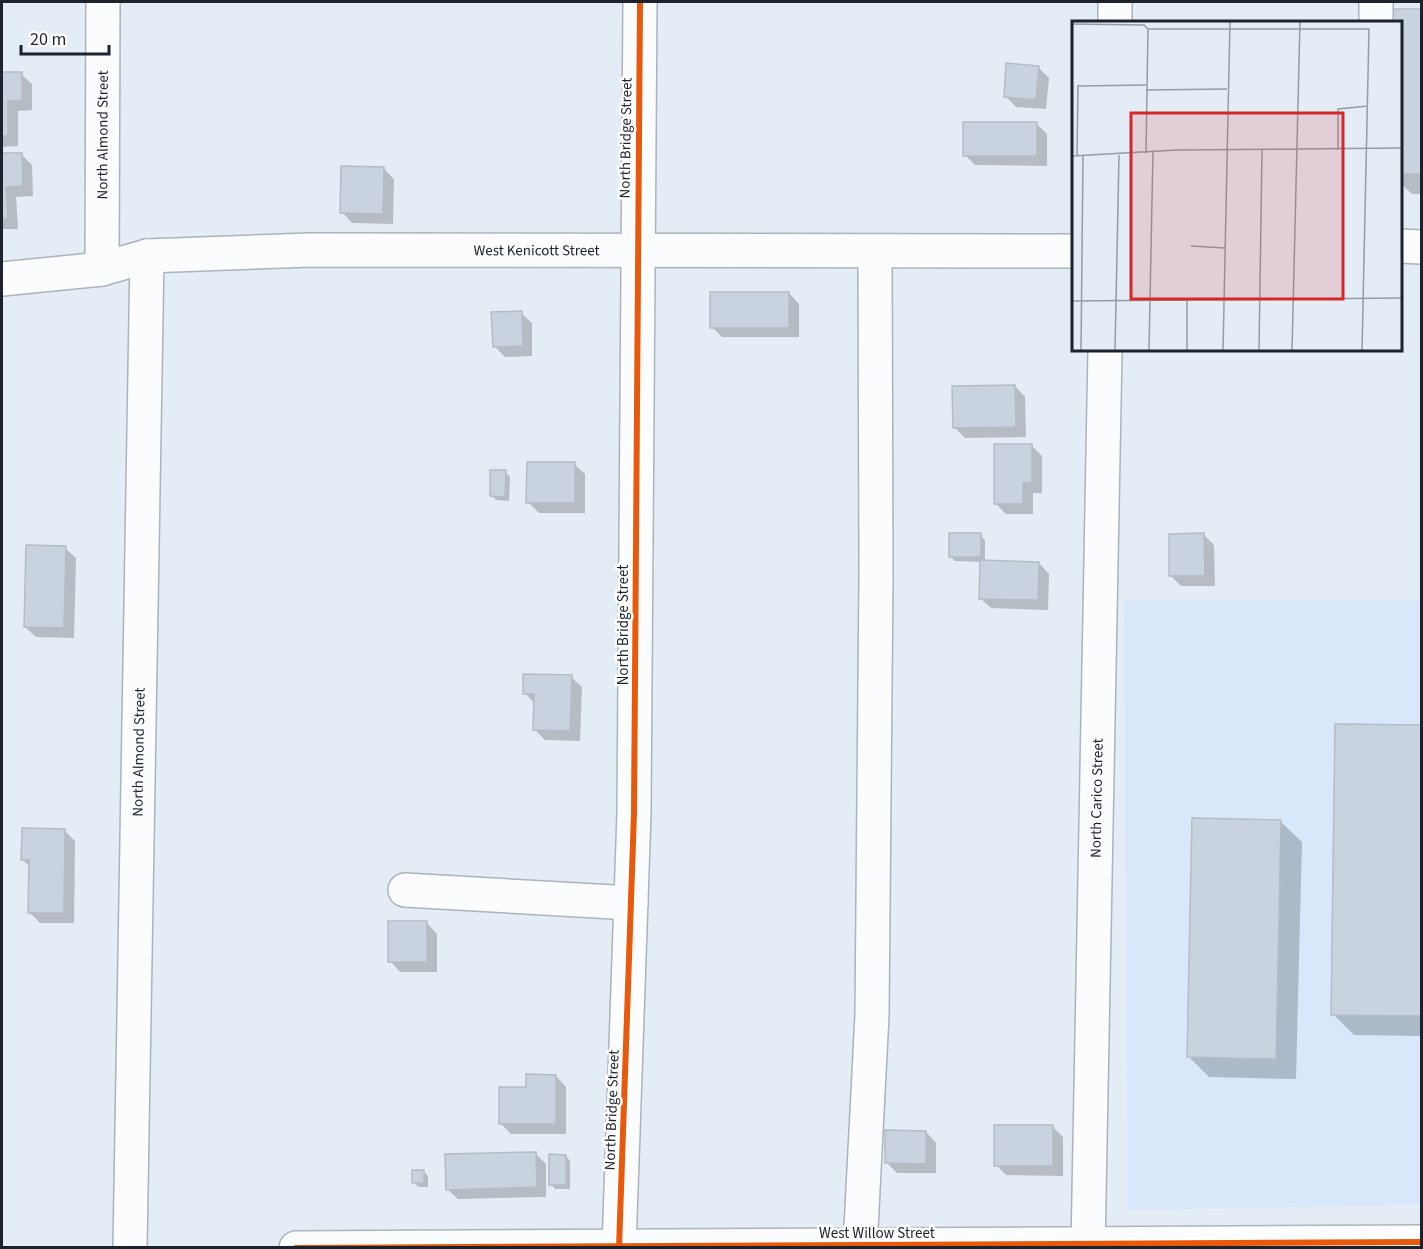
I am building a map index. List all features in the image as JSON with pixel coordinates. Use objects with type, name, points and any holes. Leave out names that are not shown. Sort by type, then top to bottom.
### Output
[{"type":"street","name":"North Almond Street","points":[[102,269],[103,2]]},
{"type":"street","name":"North Bridge Street","points":[[619,1247],[634,813],[640,2]]},
{"type":"street","points":[[1114,21],[1115,2]]},
{"type":"street","points":[[1376,2],[1376,21]]},
{"type":"street","points":[[1402,246],[1422,247]]},
{"type":"street","name":"West Kenicott Street","points":[[2,279],[102,269],[147,256],[310,250],[1072,251]]},
{"type":"street","points":[[860,1246],[872,1015],[876,575],[875,252]]},
{"type":"street","name":"North Almond Street","points":[[130,1248],[147,256]]},
{"type":"street","name":"North Carico Street","points":[[1088,1246],[1105,351]]},
{"type":"street","points":[[405,890],[631,903]]},
{"type":"street","name":"West Willow Street","points":[[296,1248],[1088,1246],[1422,1242]]},
{"type":"shaded area","points":[[1124,600],[1421,600],[1421,1205],[1128,1210]]},
{"type":"building","points":[[1390,9],[1422,9],[1422,174],[1402,174],[1402,21],[1390,21]]},
{"type":"building","points":[[1006,63],[1039,66],[1036,100],[1004,97]]},
{"type":"building","points":[[2,72],[22,72],[22,100],[8,101],[8,136],[2,136]]},
{"type":"building","points":[[963,122],[1037,122],[1037,156],[963,156]]},
{"type":"building","points":[[2,153],[22,153],[23,186],[6,187],[8,219],[2,219]]},
{"type":"building","points":[[341,166],[384,167],[383,214],[340,213]]},
{"type":"building","points":[[710,292],[789,292],[789,328],[710,328]]},
{"type":"building","points":[[522,311],[523,346],[493,347],[491,312]]},
{"type":"building","points":[[1015,385],[1016,427],[953,428],[952,386]]},
{"type":"building","points":[[994,444],[1032,444],[1032,483],[1023,483],[1023,504],[994,504]]},
{"type":"building","points":[[527,462],[575,462],[575,503],[526,503]]},
{"type":"building","points":[[490,470],[506,470],[505,497],[490,496]]},
{"type":"building","points":[[949,533],[981,533],[981,557],[949,557]]},
{"type":"building","points":[[1204,533],[1205,576],[1169,576],[1169,534]]},
{"type":"building","points":[[26,545],[66,546],[64,628],[24,627]]},
{"type":"building","points":[[980,560],[1039,562],[1038,600],[979,599]]},
{"type":"building","points":[[523,674],[572,675],[570,731],[533,730],[534,694],[523,694]]},
{"type":"building","points":[[1335,724],[1422,725],[1422,1016],[1331,1015]]},
{"type":"building","points":[[1192,818],[1281,820],[1276,1059],[1187,1057]]},
{"type":"building","points":[[22,828],[65,829],[64,913],[28,913],[29,860],[21,860]]},
{"type":"building","points":[[388,921],[427,921],[427,962],[388,962]]},
{"type":"building","points":[[526,1074],[556,1075],[556,1124],[499,1124],[499,1087],[526,1087]]},
{"type":"building","points":[[994,1125],[1053,1125],[1053,1166],[994,1166]]},
{"type":"building","points":[[885,1130],[926,1131],[926,1164],[885,1163]]},
{"type":"building","points":[[536,1152],[537,1187],[446,1190],[445,1154]]},
{"type":"building","points":[[549,1154],[566,1155],[566,1185],[549,1185]]},
{"type":"building","points":[[412,1170],[424,1170],[424,1183],[412,1183]]},
{"type":"cycle path","points":[[619,1248],[634,813],[640,2]]},
{"type":"cycle path","points":[[296,1248],[1422,1242]]}]
